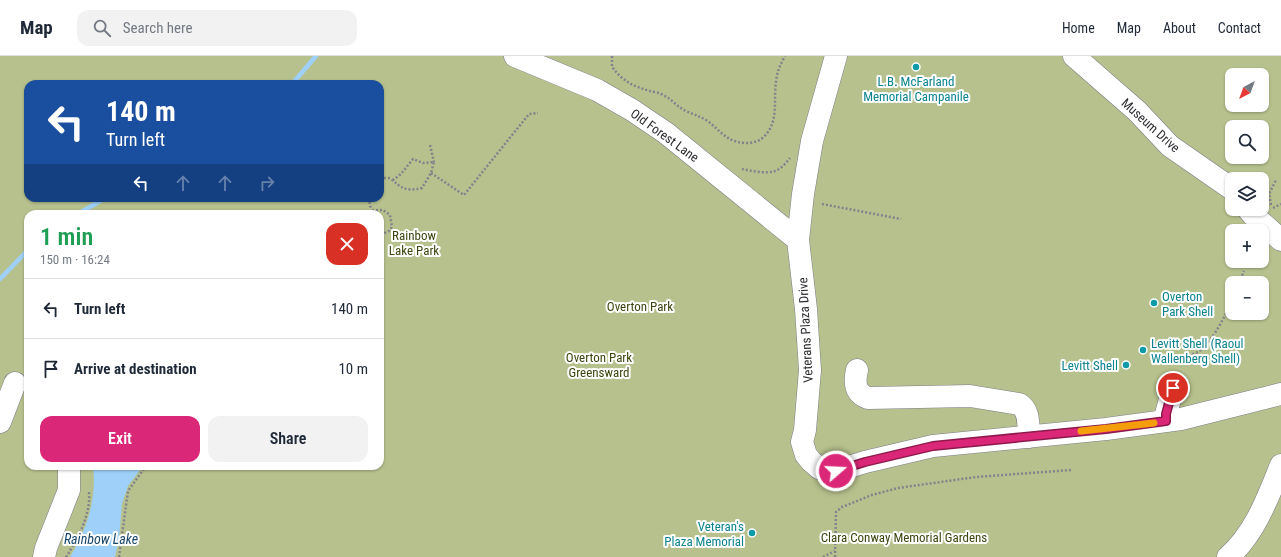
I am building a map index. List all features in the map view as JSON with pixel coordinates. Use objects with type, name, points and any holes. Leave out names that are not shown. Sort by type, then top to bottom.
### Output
[{"type":"street","name":"Old Forest Lane","points":[[515,56],[597,90],[632,110],[666,133],[798,240]]},
{"type":"street","name":"Veterans Plaza Drive","points":[[836,56],[812,141],[803,194],[798,240],[806,309],[810,370],[805,430],[802,442],[806,455],[811,462],[819,468],[829,472],[836,471],[865,462],[933,446],[1029,437],[1166,421],[1281,394]]},
{"type":"street","name":"Museum Drive","points":[[1074,56],[1136,111],[1170,146],[1225,184]]},
{"type":"street","points":[[1254,216],[1281,240]]},
{"type":"street","points":[[857,370],[855,381],[857,389],[861,395],[868,398],[970,396],[1019,404],[1023,406],[1027,414],[1029,437]]},
{"type":"street","points":[[1166,421],[1166,414],[1173,388]]},
{"type":"street","points":[[0,422],[18,391]]},
{"type":"street","points":[[1228,557],[1234,552],[1253,527],[1269,495],[1281,465]]},
{"type":"street","points":[[44,557],[46,548],[69,490],[69,470]]},
{"type":"path","points":[[612,56],[612,67],[626,82],[650,91],[661,93],[686,111],[697,114],[708,121],[728,138],[739,143],[752,142],[761,139],[770,130],[774,117],[778,70],[785,56]]},
{"type":"path","points":[[431,173],[464,196],[529,114],[538,113]]},
{"type":"path","points":[[384,178],[390,178],[401,188],[412,191],[422,188],[431,173],[434,162],[430,145]]},
{"type":"path","points":[[737,166],[743,170],[763,172],[775,171],[782,167],[791,157]]},
{"type":"path","points":[[393,180],[413,159],[423,163],[434,162]]},
{"type":"path","points":[[1276,180],[1269,194],[1272,208],[1277,213]]},
{"type":"path","points":[[822,204],[901,219]]},
{"type":"path","points":[[1272,208],[1281,204]]},
{"type":"path","points":[[384,211],[390,215],[392,227],[389,231],[384,233]]},
{"type":"path","points":[[1242,276],[1244,271]]},
{"type":"path","points":[[1181,358],[1197,353],[1210,340],[1225,317]]},
{"type":"path","points":[[119,557],[128,491],[143,470]]},
{"type":"path","points":[[836,557],[836,512],[842,507],[872,495],[898,488],[976,477],[1071,470]]},
{"type":"path","points":[[66,557],[73,546],[84,521],[89,498],[88,490]]},
{"type":"path","points":[[823,557],[835,551]]},
{"type":"green space","name":"Overton Park","points":[[0,56],[1281,56],[1281,557],[0,557]]},
{"type":"water","name":"Rainbow Lake","points":[[93,470],[140,470],[128,486],[122,504],[119,539],[115,557],[70,557],[86,525],[92,502]]},
{"type":"waterway","points":[[295,80],[316,56]]},
{"type":"waterway","points":[[85,210],[98,202]]},
{"type":"waterway","points":[[0,279],[24,254]]},
{"type":"slow traffic","points":[[1081,431],[1154,423]]},
{"type":"place","name":"L.B. McFarland Memorial Campanile","points":[[916,67]]},
{"type":"place","name":"Overton Park Shell","points":[[1154,303]]},
{"type":"place","name":"Levitt Shell (Raoul Wallenberg Shell)","points":[[1143,350]]},
{"type":"place","name":"Levitt Shell","points":[[1126,365]]},
{"type":"place","name":"Veteran's Plaza Memorial","points":[[752,533]]},
{"type":"route","points":[[836,471],[865,462],[933,446],[1106,429],[1166,421],[1166,414],[1173,388]]},
{"type":"park label","name":"Rainbow Lake Park","points":[[414,242]]},
{"type":"park label","name":"Overton Park Greensward","points":[[599,364]]},
{"type":"park label","name":"Clara Conway Memorial Gardens","points":[[904,537]]}]
